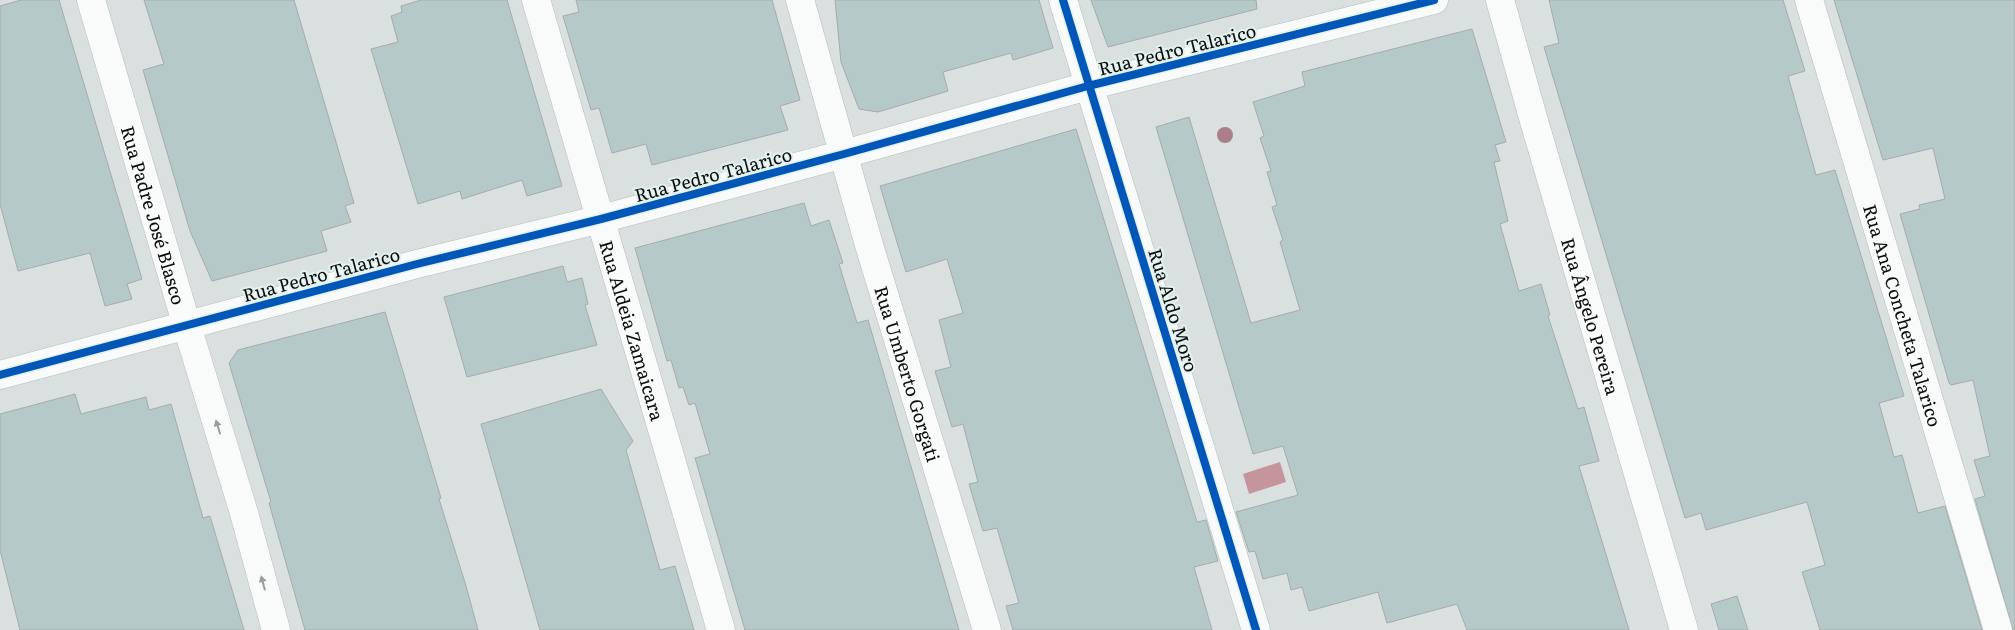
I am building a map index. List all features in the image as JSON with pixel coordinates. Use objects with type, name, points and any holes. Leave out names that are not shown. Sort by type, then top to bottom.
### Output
[{"type":"street","name":"Rua Padre José Blasco","points":[[91,0],[244,513],[276,630]]},
{"type":"street","name":"Rua Aldeia Zamaicara","points":[[536,0],[721,630]]},
{"type":"street","name":"Rua Umberto Gorgati","points":[[800,0],[869,244],[987,630]]},
{"type":"street","name":"Rua Aldo Moro","points":[[1063,0],[1256,630]]},
{"type":"street","name":"Rua Pedro Talarico","points":[[0,375],[417,264],[601,219],[1088,86],[1434,0]]},
{"type":"street","name":"Rua Ângelo Pereira","points":[[1500,0],[1684,630]]},
{"type":"street","name":"Rua Ana Concheta Talarico","points":[[1809,0],[1998,630]]},
{"type":"shaded area","points":[[1280,462],[1286,482],[1249,494],[1243,474]]},
{"type":"building","points":[[21,0],[59,0],[142,279],[127,284],[132,299],[105,306],[90,253],[18,271],[0,204],[0,6]]},
{"type":"building","points":[[144,0],[294,0],[354,203],[345,206],[351,222],[321,231],[327,251],[212,281],[190,231],[143,70],[164,64]]},
{"type":"building","points":[[421,0],[507,0],[562,186],[527,196],[522,180],[462,199],[460,191],[418,204],[371,49],[398,42],[391,16],[402,12],[401,6]]},
{"type":"building","points":[[576,0],[772,0],[800,100],[780,106],[788,130],[652,165],[646,144],[612,153],[599,108],[591,110],[563,16],[579,12]]},
{"type":"building","points":[[835,0],[1039,0],[1053,48],[1013,60],[1011,53],[943,72],[948,91],[878,112],[859,109],[841,62]]},
{"type":"building","points":[[1091,0],[1256,0],[1257,9],[1108,47]]},
{"type":"building","points":[[1549,0],[1783,0],[1805,71],[1788,76],[1816,175],[1835,170],[1904,396],[1879,403],[1894,457],[1902,455],[1918,513],[1945,506],[1982,630],[1820,630],[1802,572],[1825,565],[1807,502],[1706,530],[1701,513],[1685,518],[1544,47],[1559,43]]},
{"type":"building","points":[[1834,0],[2015,0],[2015,630],[2013,630],[1975,499],[1985,496],[1974,460],[1990,456],[1973,380],[1951,385],[1949,383],[1900,214],[1920,209],[1919,205],[1945,199],[1933,148],[1883,160]]},
{"type":"building","points":[[1472,29],[1506,142],[1495,145],[1500,161],[1494,162],[1508,221],[1500,224],[1519,291],[1541,284],[1550,315],[1548,316],[1578,409],[1584,407],[1599,461],[1579,466],[1629,630],[1467,630],[1457,604],[1387,623],[1378,592],[1309,611],[1302,587],[1291,590],[1287,573],[1263,579],[1255,551],[1249,552],[1236,512],[1298,495],[1283,446],[1253,454],[1156,127],[1189,117],[1251,323],[1300,310],[1280,242],[1283,240],[1272,207],[1277,205],[1267,172],[1271,171],[1260,138],[1264,136],[1253,102],[1305,86],[1302,72]]},
{"type":"building","points":[[1076,129],[1197,522],[1206,520],[1218,561],[1194,567],[1212,630],[1013,630],[1006,606],[1019,603],[997,528],[983,531],[969,484],[978,482],[963,424],[952,427],[935,371],[951,367],[939,320],[963,313],[947,259],[906,272],[880,186]]},
{"type":"building","points":[[804,203],[811,226],[829,220],[843,263],[839,264],[857,323],[868,320],[959,630],[745,630],[695,458],[710,454],[695,403],[689,405],[683,387],[679,388],[671,360],[667,361],[635,248]]},
{"type":"building","points":[[563,266],[567,282],[582,278],[588,304],[585,305],[597,345],[467,377],[444,297]]},
{"type":"building","points":[[385,312],[441,498],[439,499],[478,630],[305,630],[269,503],[271,502],[229,363],[238,350]]},
{"type":"building","points":[[601,389],[633,441],[626,450],[660,570],[675,566],[694,630],[540,630],[481,424]]},
{"type":"building","points":[[75,394],[81,414],[146,397],[149,410],[171,404],[203,518],[210,516],[244,630],[20,630],[0,550],[0,414]]},
{"type":"building","points":[[1737,596],[1748,630],[1719,630],[1711,604]]},
{"type":"cycle path","points":[[1063,0],[1256,630]]},
{"type":"cycle path","points":[[0,375],[417,264],[601,219],[1088,86],[1434,0]]}]
